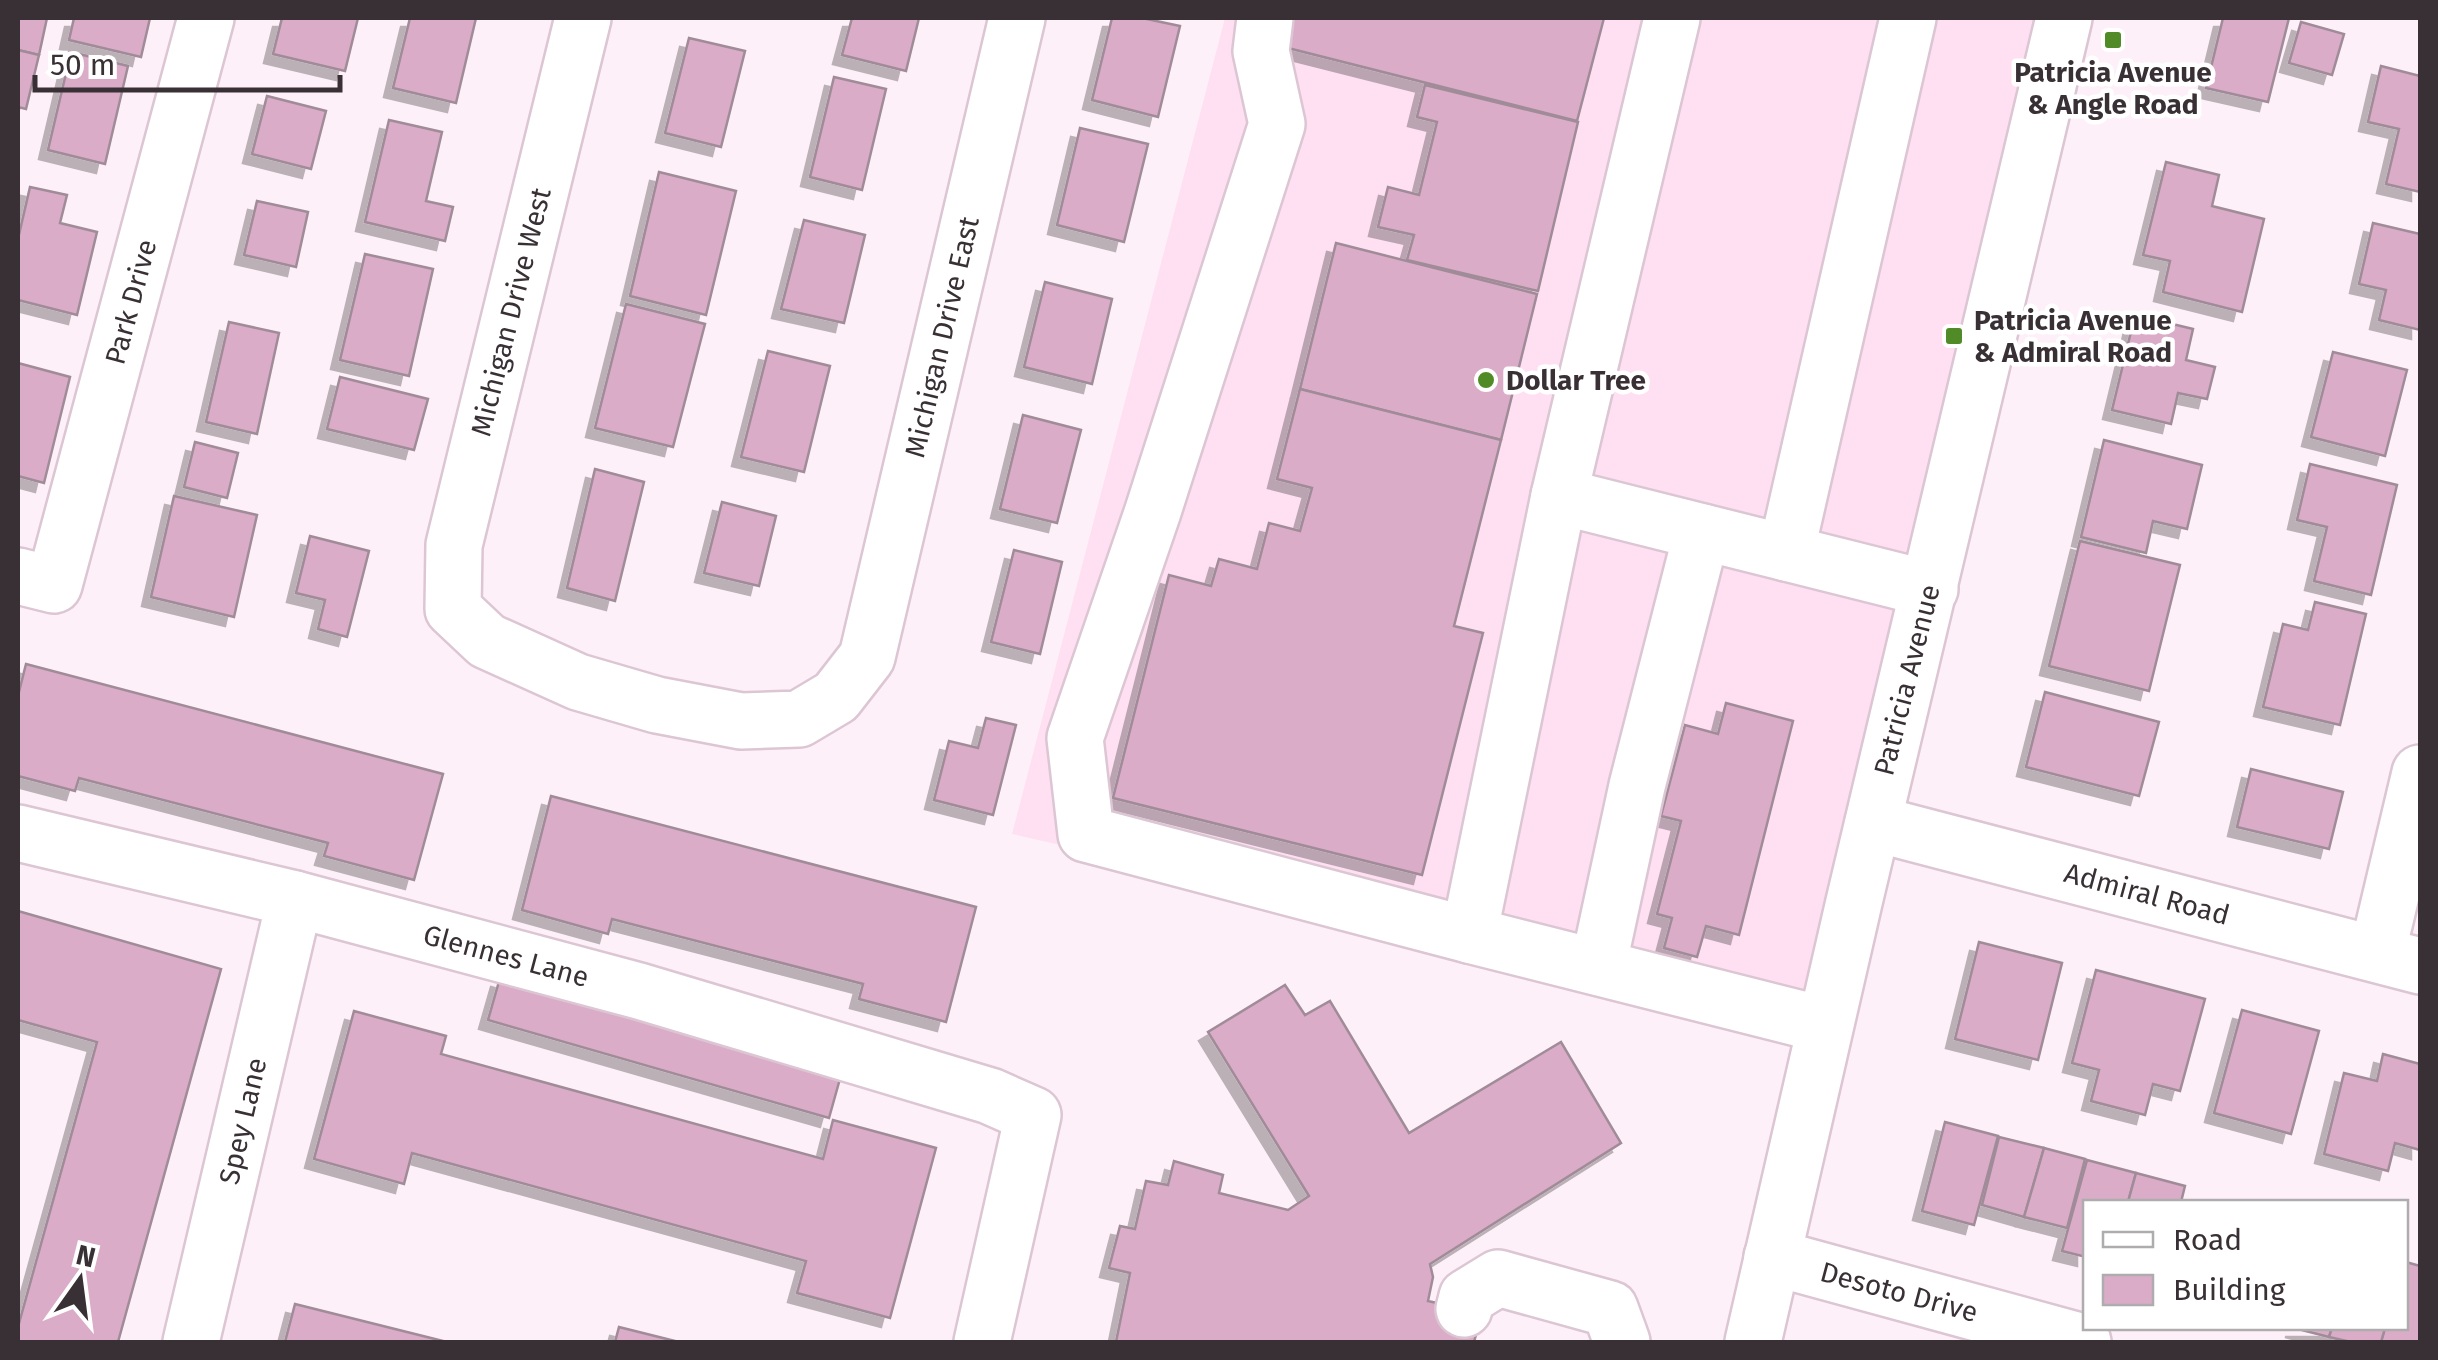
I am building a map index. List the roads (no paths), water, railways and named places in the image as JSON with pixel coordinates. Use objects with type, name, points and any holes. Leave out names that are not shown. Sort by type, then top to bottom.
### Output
[{"type":"street","name":"Park Drive","points":[[36,580],[206,18]]},
{"type":"street","name":"Michigan Drive West","points":[[582,18],[454,546],[453,608],[487,642],[578,682],[656,706],[740,721],[799,719],[836,696],[868,657]]},
{"type":"street","name":"Michigan Drive East","points":[[868,657],[1017,18]]},
{"type":"street","points":[[1265,18],[1261,51],[1277,124],[1153,511],[1075,738],[1086,834],[1825,1025]]},
{"type":"street","points":[[1469,935],[1558,496],[1672,18]]},
{"type":"street","points":[[1786,553],[1908,18]]},
{"type":"street","name":"Patricia Avenue","points":[[1752,1342],[2064,18]]},
{"type":"street","points":[[1558,496],[1930,589]]},
{"type":"street","points":[[1598,967],[1636,786],[1702,532]]},
{"type":"street","points":[[2399,960],[2420,773]]},
{"type":"street","name":"Admiral Road","points":[[1872,823],[2399,960]]},
{"type":"street","name":"Glennes Lane","points":[[18,833],[296,900],[639,992],[990,1096],[1033,1115],[982,1342]]},
{"type":"street","name":"Spey Lane","points":[[191,1342],[296,900]]},
{"type":"street","name":"Desoto Drive","points":[[1772,1257],[2084,1342]]},
{"type":"street","points":[[1464,1310],[1467,1297],[1498,1278],[1610,1309],[1622,1342]]},
{"type":"place","name":"Patricia Avenue & Angle Road","points":[[2113,40]]},
{"type":"place","name":"Patricia Avenue & Admiral Road","points":[[1954,336]]},
{"type":"place","name":"Dollar Tree","points":[[1486,380]]}]
